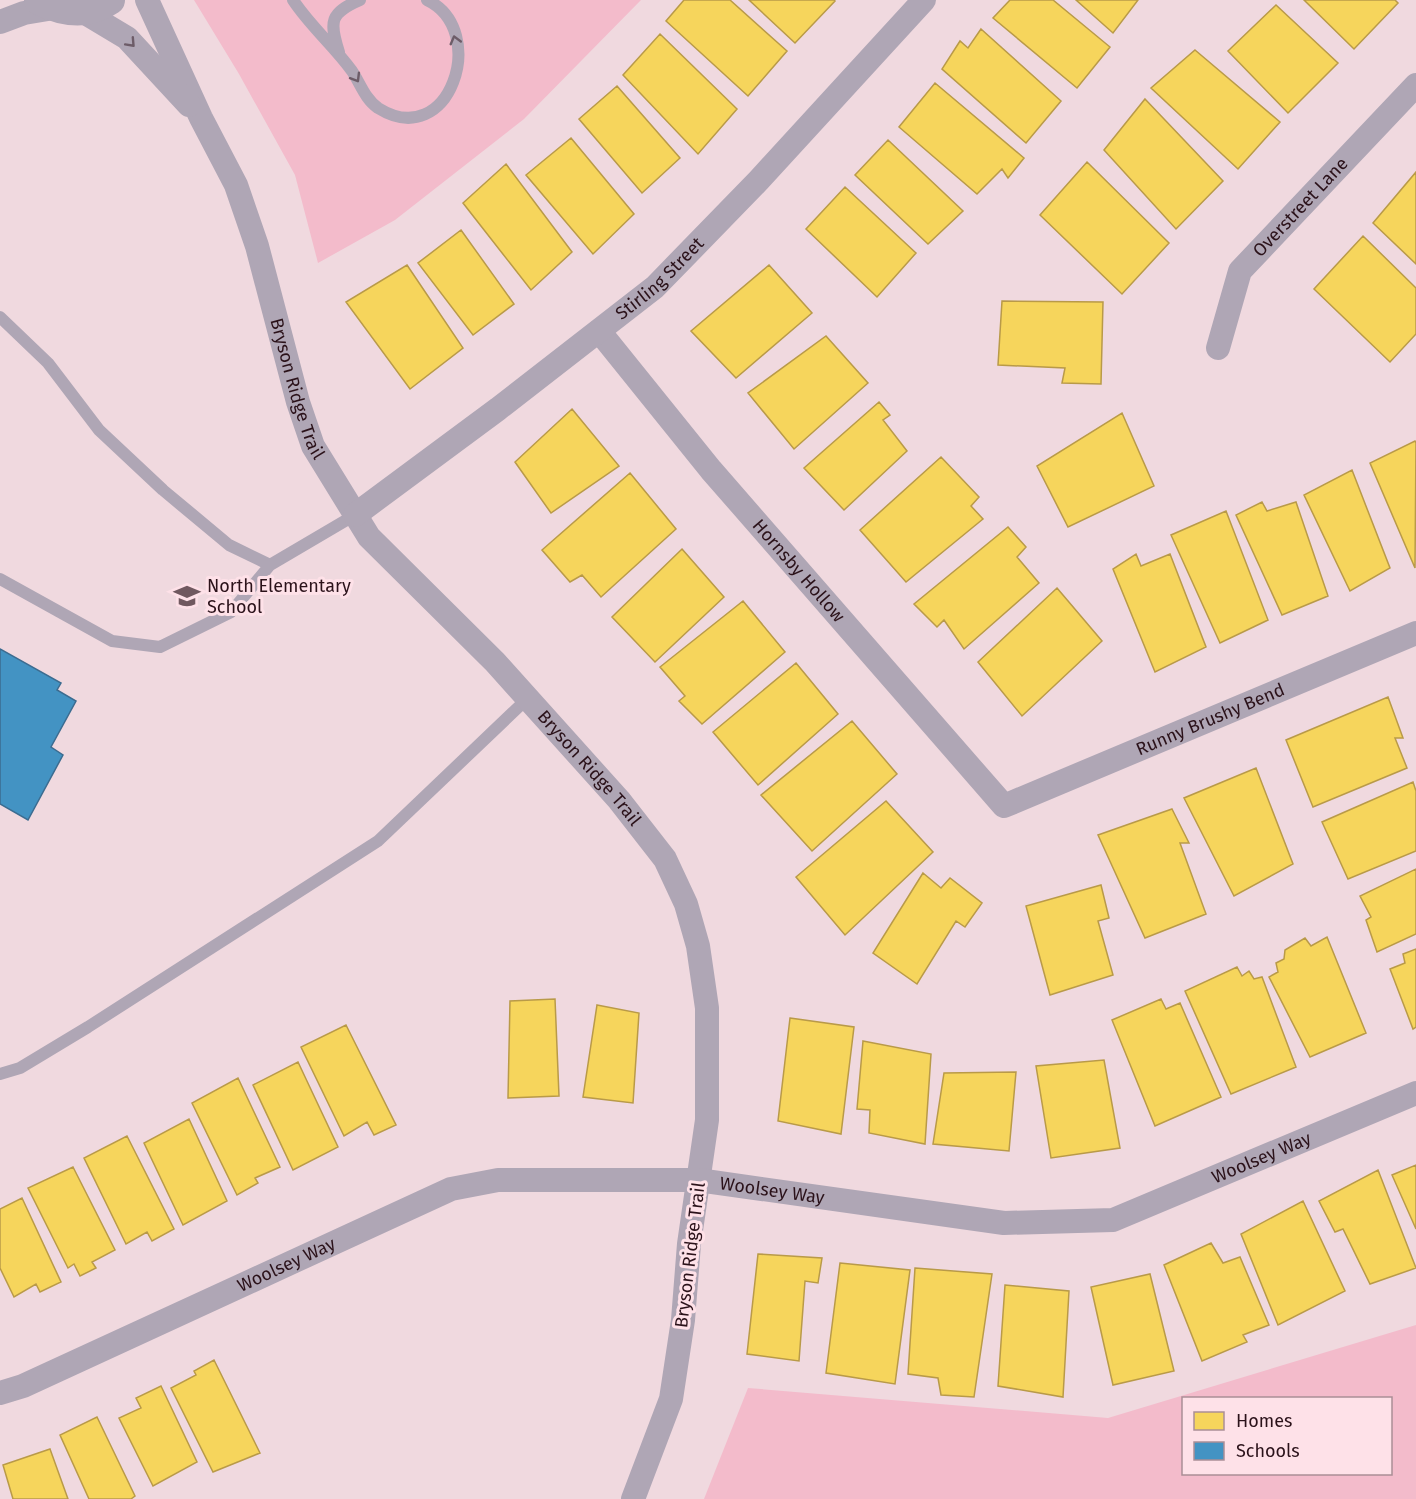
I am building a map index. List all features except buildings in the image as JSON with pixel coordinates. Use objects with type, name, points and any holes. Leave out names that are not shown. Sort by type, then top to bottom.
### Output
[{"type":"street","points":[[0,22],[24,13],[58,6],[102,6],[110,0]]},
{"type":"street","name":"Bryson Ridge Trail","points":[[147,0],[201,118],[236,185],[256,246],[298,402],[313,446],[369,537],[495,662],[619,800],[665,859],[686,904],[698,946],[707,1008],[707,1120],[671,1399],[633,1499]]},
{"type":"street","name":"Stirling Street","points":[[355,515],[655,287],[759,180],[924,0]]},
{"type":"street","name":"Bryson Ridge Trail","points":[[58,6],[126,38],[201,118]]},
{"type":"street","name":"Overstreet Lane","points":[[1218,348],[1240,271],[1416,85]]},
{"type":"street","name":"Hornsby Hollow","points":[[599,331],[711,470],[1004,806]]},
{"type":"street","name":"Runny Brushy Bend","points":[[1004,806],[1416,633]]},
{"type":"street","name":"Woolsey Way","points":[[0,1393],[23,1386],[451,1189],[498,1180],[698,1180],[1004,1223],[1113,1220],[1416,1093]]},
{"type":"lane","points":[[293,0],[340,57],[376,106],[396,117],[418,117],[438,108],[452,90],[459,53],[456,37],[446,18],[435,4],[427,0]]},
{"type":"lane","points":[[340,57],[332,26],[334,17],[343,7],[360,0]]},
{"type":"lane","points":[[0,317],[48,363],[99,430],[229,545],[270,566]]},
{"type":"lane","points":[[0,579],[112,641],[160,647],[231,612],[270,566],[355,515]]},
{"type":"lane","points":[[0,1074],[20,1068],[88,1027],[378,841],[528,698]]},
{"type":"shaded area","points":[[194,0],[641,0],[524,119],[395,220],[318,263],[295,175],[239,74]]},
{"type":"shaded area","points":[[1416,1325],[1416,1499],[704,1499],[748,1388],[1108,1418]]},
{"type":"place","name":"North Elementary School","points":[[187,596]]}]
